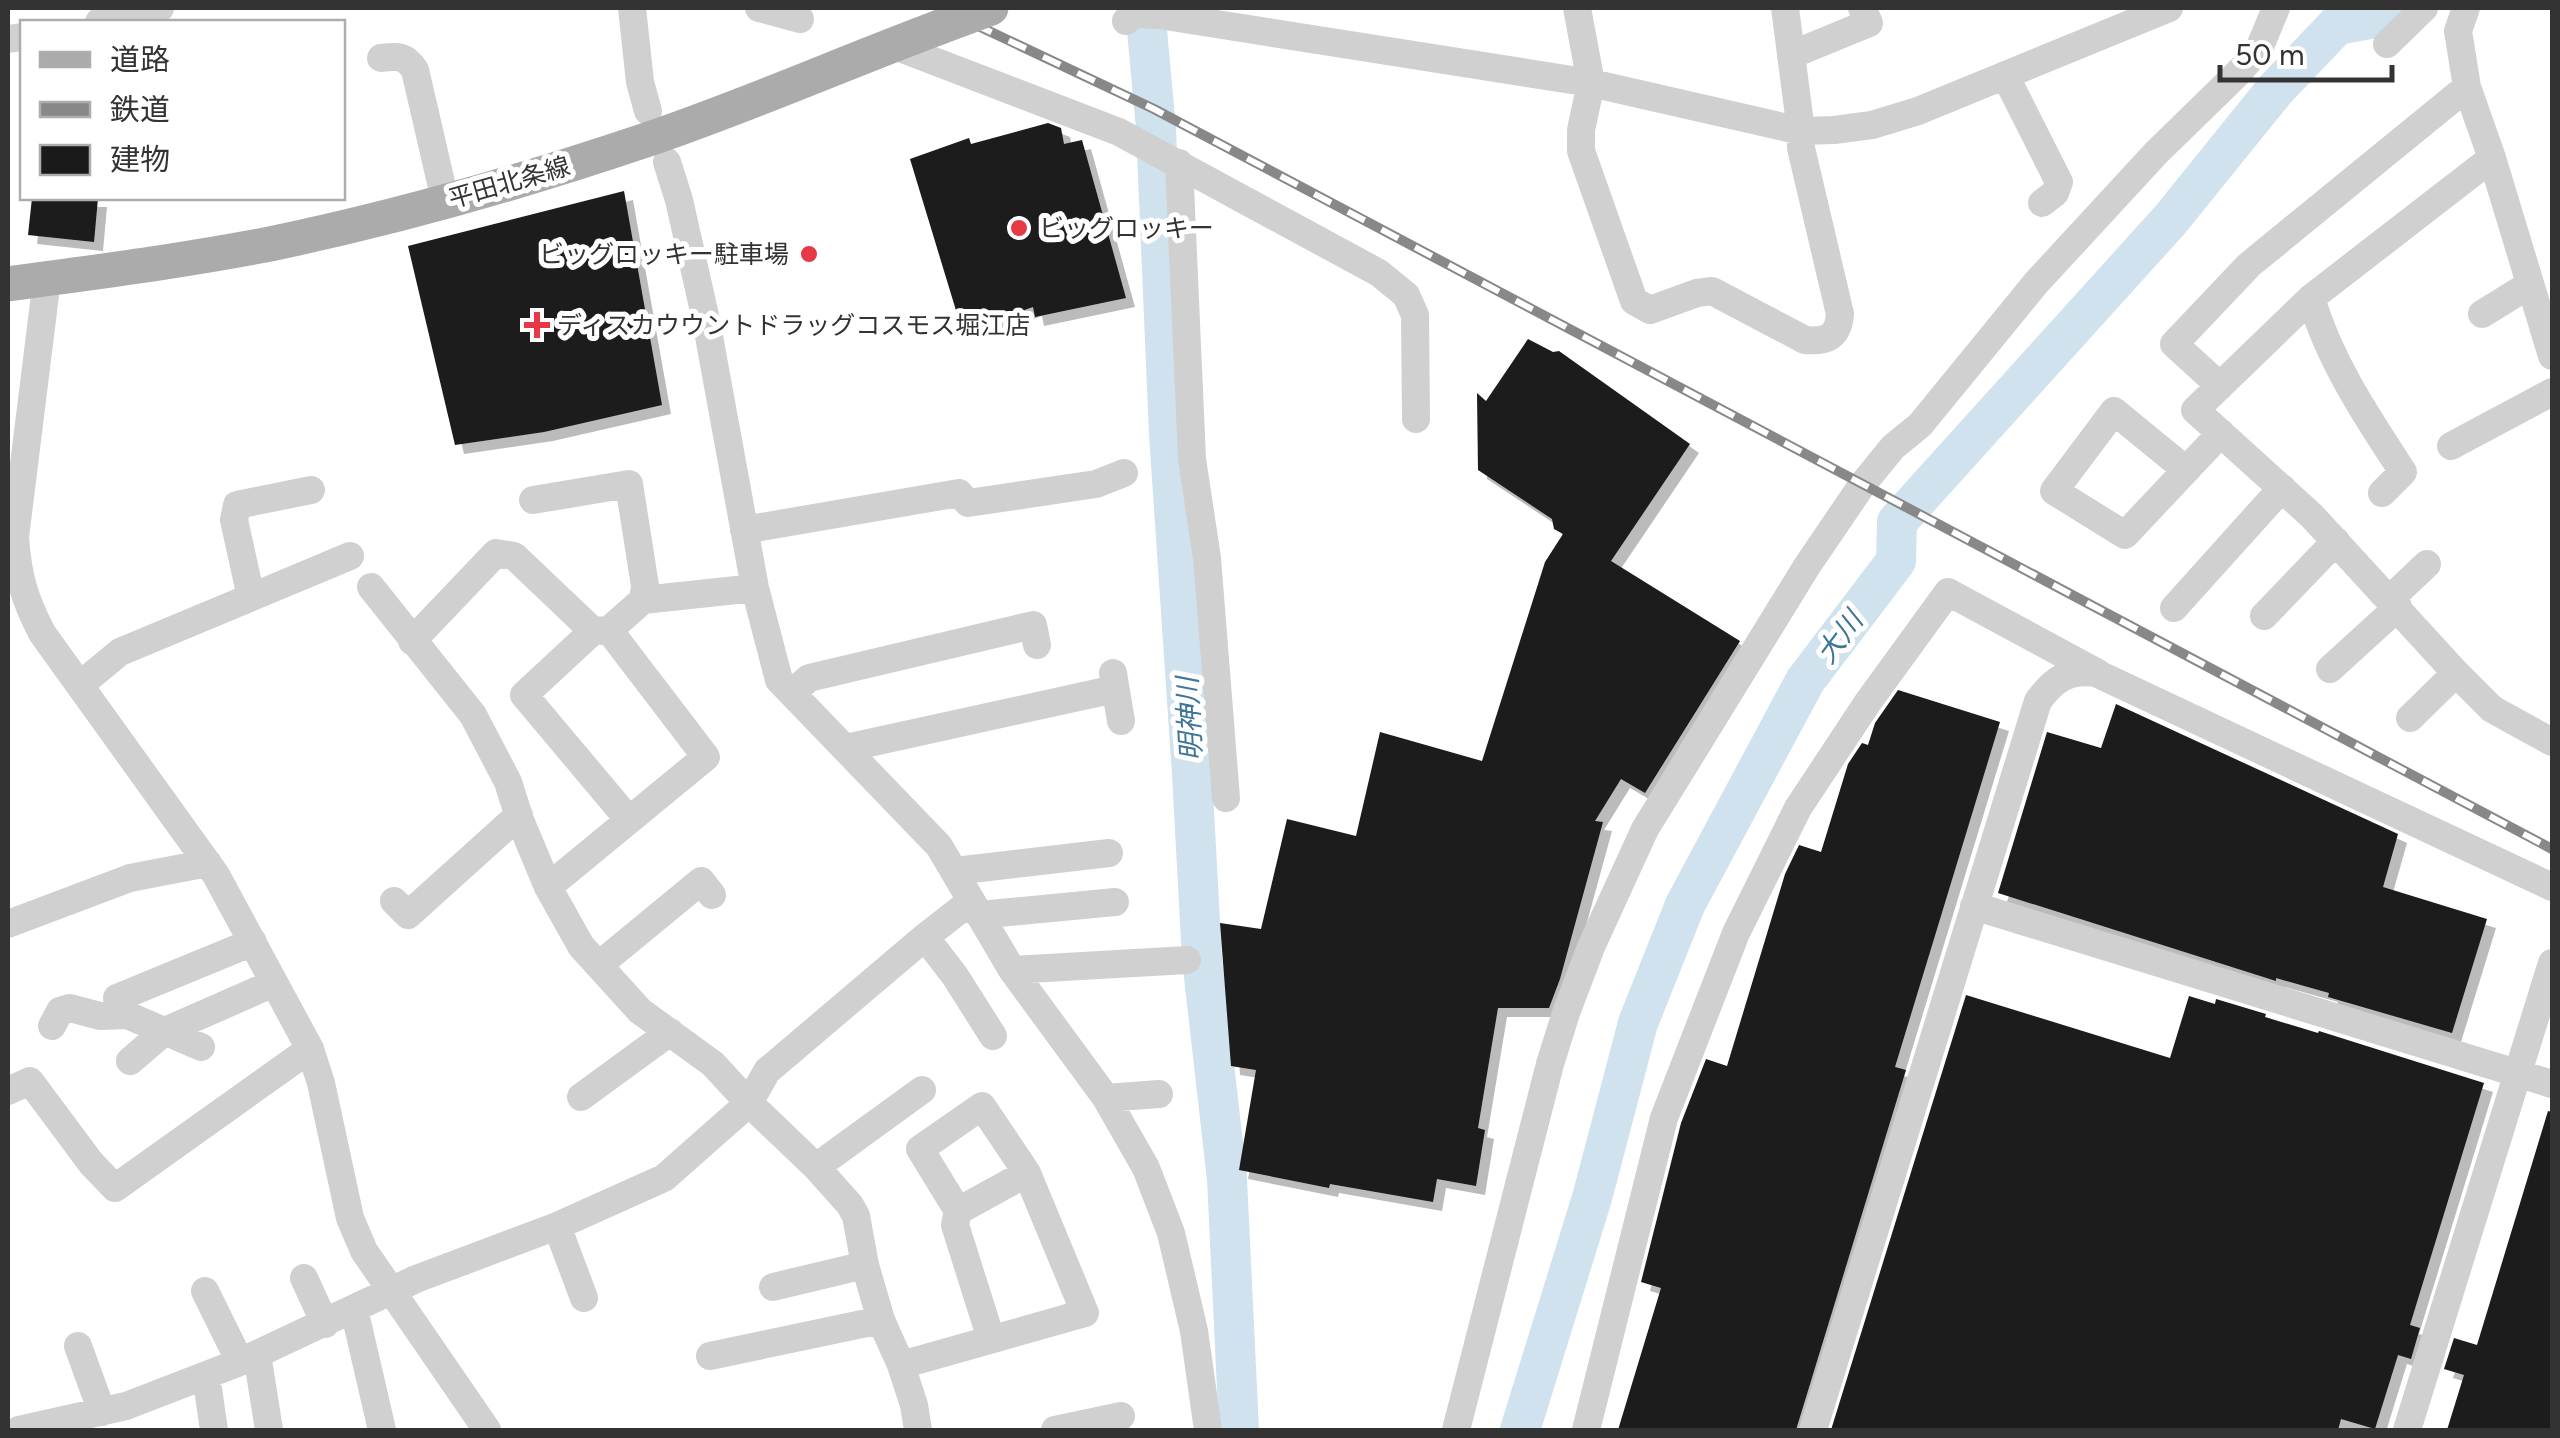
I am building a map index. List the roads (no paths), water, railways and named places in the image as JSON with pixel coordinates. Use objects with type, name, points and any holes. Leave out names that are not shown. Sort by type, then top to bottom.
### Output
[{"type":"main road","name":"平田北条線","points":[[8,284],[107,272],[271,244],[446,200],[644,141],[991,8]]},
{"type":"street","points":[[109,20],[160,8]]},
{"type":"street","points":[[632,8],[640,82],[648,111]]},
{"type":"street","points":[[759,8],[800,18]]},
{"type":"street","points":[[1578,8],[1591,83],[1580,130],[1581,151],[1634,301],[1650,310],[1712,291],[1805,340],[1820,342],[1832,336],[1840,314],[1802,148],[1785,8]]},
{"type":"street","points":[[1791,55],[1868,23],[1862,8]]},
{"type":"street","points":[[1126,22],[1133,14],[1159,15],[1591,83],[1801,131],[1872,125],[1918,111],[2169,8]]},
{"type":"street","points":[[1456,1430],[1566,1013],[1614,893],[1645,829],[1807,566],[1862,485],[1893,447],[1920,425],[2036,283],[2156,153],[2248,62],[2259,49],[2276,8]]},
{"type":"street","points":[[2387,44],[2424,8]]},
{"type":"street","points":[[2466,8],[2458,30],[2467,87],[2551,344]]},
{"type":"street","points":[[892,45],[1119,132],[1379,273],[1406,295],[1414,316],[1416,419]]},
{"type":"street","points":[[381,58],[398,56],[409,61],[415,70],[446,200]]},
{"type":"street","points":[[2004,75],[2059,182],[2055,193],[2042,203]]},
{"type":"street","points":[[2220,386],[2174,344],[2249,265],[2467,87]]},
{"type":"street","points":[[2492,158],[2311,298],[2195,410],[2336,541],[2492,709],[2552,742]]},
{"type":"street","points":[[1173,159],[1192,459],[1207,558],[1226,798]]},
{"type":"street","points":[[668,162],[706,320],[755,588],[779,680],[938,846],[1012,970],[1106,1098],[1146,1168],[1171,1233],[1194,1332],[1208,1430]]},
{"type":"street","points":[[47,278],[13,562],[28,606],[42,633],[208,863],[310,1048],[350,1218],[364,1251],[487,1430]]},
{"type":"street","points":[[2482,314],[2530,285]]},
{"type":"street","points":[[2311,298],[2320,328],[2353,396],[2403,472],[2382,493]]},
{"type":"street","points":[[2452,447],[2552,392]]},
{"type":"street","points":[[2186,470],[2114,411],[2054,491],[2125,534],[2186,470],[2221,433]]},
{"type":"street","points":[[744,530],[959,493],[968,503],[1096,484],[1124,473]]},
{"type":"street","points":[[533,500],[629,484],[645,586],[642,600]]},
{"type":"street","points":[[251,597],[234,520],[236,505],[309,487]]},
{"type":"street","points":[[2174,608],[2282,488]]},
{"type":"street","points":[[2264,616],[2336,541]]},
{"type":"street","points":[[412,641],[496,553],[514,556],[601,631],[706,758],[548,887]]},
{"type":"street","points":[[80,685],[120,652],[350,556]]},
{"type":"street","points":[[2330,669],[2427,564]]},
{"type":"street","points":[[371,587],[473,715],[508,782],[548,887],[581,946],[640,1010],[713,1064],[850,1204],[881,1320],[902,1365],[918,1430]]},
{"type":"street","points":[[629,820],[524,695],[642,600],[755,588]]},
{"type":"street","points":[[1586,1430],[1664,1118],[1736,933],[1798,808],[1948,592],[2103,676],[2552,888]]},
{"type":"street","points":[[792,693],[809,678],[1033,625],[1037,645]]},
{"type":"street","points":[[1813,1430],[2038,701],[2048,686],[2080,670],[2103,676]]},
{"type":"street","points":[[2410,718],[2456,674]]},
{"type":"street","points":[[846,748],[1114,681],[1122,721]]},
{"type":"street","points":[[394,901],[408,914],[518,815]]},
{"type":"street","points":[[955,871],[1109,853]]},
{"type":"street","points":[[8,924],[130,878],[208,863]]},
{"type":"street","points":[[599,966],[701,881],[712,895]]},
{"type":"street","points":[[18,1430],[126,1406],[206,1375],[325,1324],[416,1279],[557,1226],[664,1178],[749,1104],[767,1071],[925,936],[975,908],[1115,902]]},
{"type":"street","points":[[1974,906],[2552,1084]]},
{"type":"street","points":[[925,936],[993,1036]]},
{"type":"street","points":[[117,998],[252,942]]},
{"type":"street","points":[[1012,970],[1187,960]]},
{"type":"street","points":[[2407,1430],[2552,963]]},
{"type":"street","points":[[130,1061],[166,1032],[274,983]]},
{"type":"street","points":[[52,1026],[60,1011],[70,1008],[100,1016],[127,1015],[202,1046]]},
{"type":"street","points":[[581,1097],[670,1032]]},
{"type":"street","points":[[8,1092],[30,1081],[90,1163],[115,1188],[310,1048]]},
{"type":"street","points":[[816,1168],[922,1090]]},
{"type":"street","points":[[1106,1098],[1159,1094]]},
{"type":"street","points":[[902,1365],[991,1340],[1085,1313],[1027,1173],[982,1106],[920,1148],[958,1211],[955,1225],[991,1340]]},
{"type":"street","points":[[958,1211],[1027,1173]]},
{"type":"street","points":[[557,1226],[584,1298]]},
{"type":"street","points":[[773,1287],[865,1265]]},
{"type":"street","points":[[304,1278],[325,1324]]},
{"type":"street","points":[[204,1291],[249,1358],[269,1430]]},
{"type":"street","points":[[354,1309],[382,1430]]},
{"type":"street","points":[[710,1356],[881,1320]]},
{"type":"street","points":[[78,1346],[102,1412]]},
{"type":"street","points":[[206,1375],[214,1430]]},
{"type":"street","points":[[1055,1430],[1121,1416]]},
{"type":"waterway","name":"明神川","points":[[1150,8],[1147,30],[1156,129],[1169,434],[1202,959],[1227,1179],[1239,1430]]},
{"type":"waterway","name":"大川","points":[[1520,1430],[1592,1198],[1638,1023],[1685,905],[1805,681],[1896,561],[1897,522],[2170,220],[2275,90],[2337,25],[2391,15],[2395,8]]},
{"type":"railway","points":[[940,8],[1154,109],[2552,849]]},
{"type":"place","name":"ビッグロッキー","points":[[1019,228]]},
{"type":"place","name":"ビッグロッキー駐車場","points":[[809,254]]},
{"type":"place","name":"ディスカウウントドラッグコスモス堀江店","points":[[537,325]]}]
